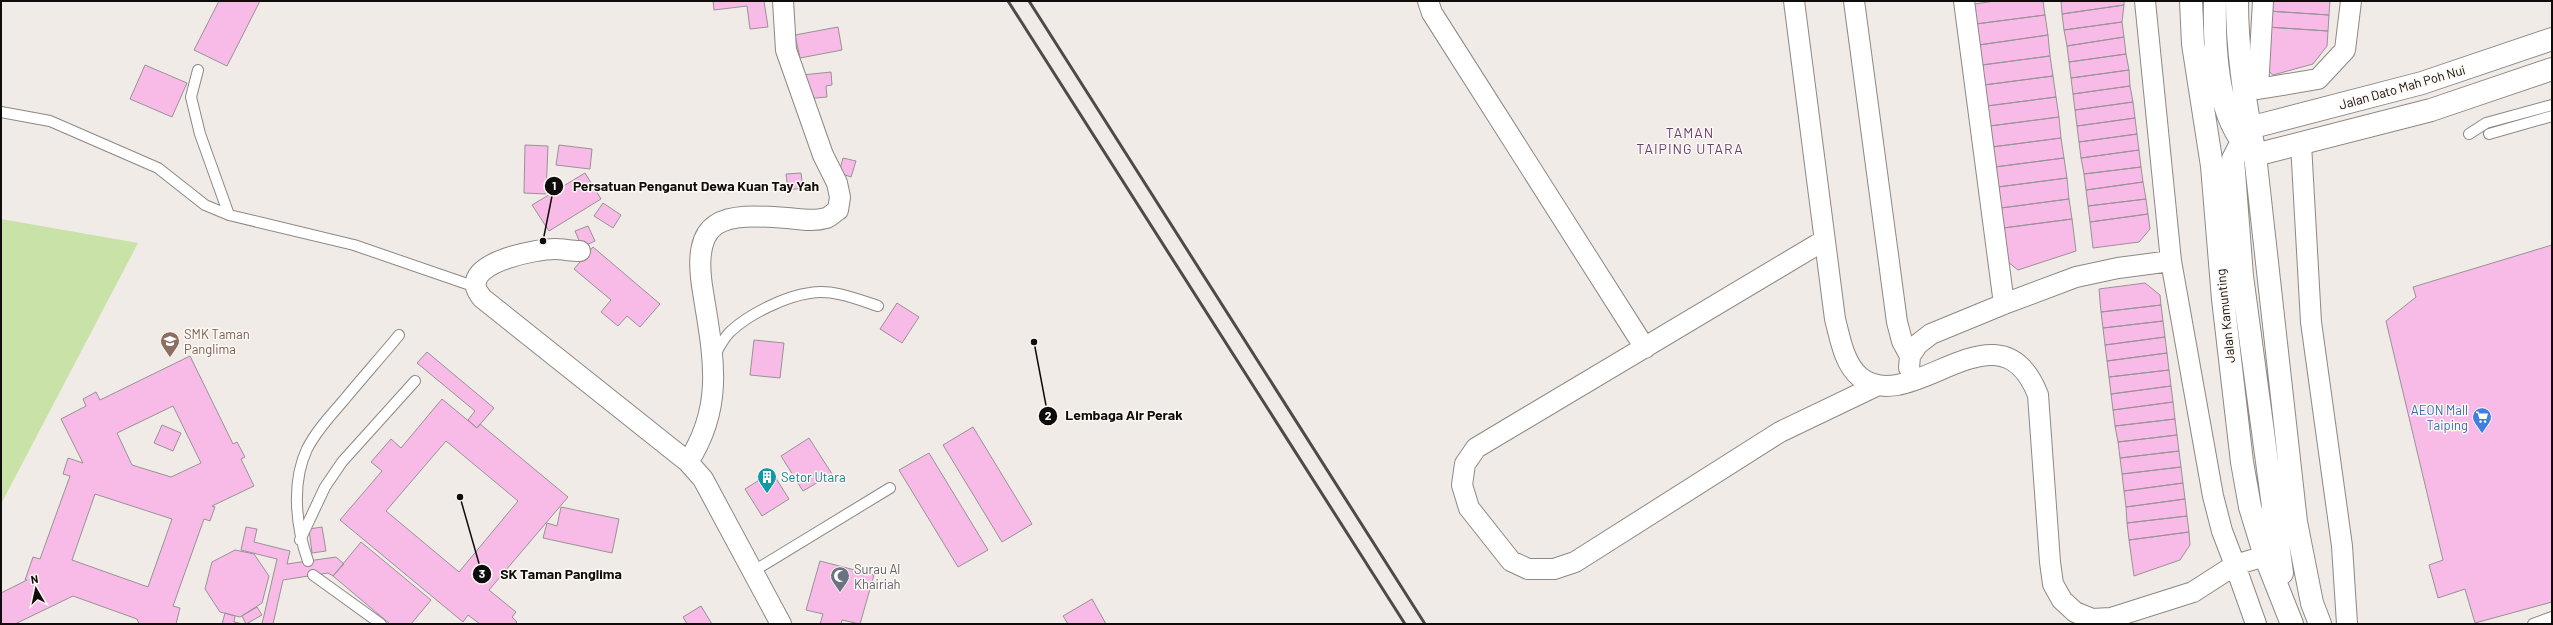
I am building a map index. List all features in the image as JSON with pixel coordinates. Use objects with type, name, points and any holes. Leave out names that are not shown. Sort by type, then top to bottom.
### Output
[{"type":"main road","name":"Jalan Kamunting","points":[[2191,1],[2193,44],[2212,166],[2223,299],[2241,454],[2250,507],[2265,556],[2290,616]]},
{"type":"main road","points":[[2215,1],[2217,44],[2224,103],[2248,142]]},
{"type":"main road","points":[[2237,1],[2237,32],[2248,142],[2296,522],[2312,602],[2320,624]]},
{"type":"main road","name":"Jalan Dato Mah Poh Nui","points":[[2248,142],[2552,39]]},
{"type":"main road","points":[[2248,142],[2301,144],[2431,110],[2552,69]]},
{"type":"main road","points":[[2248,142],[2233,159],[2242,276],[2290,616]]},
{"type":"street","points":[[688,462],[699,445],[708,424],[712,402],[714,356],[700,274],[700,257],[704,239],[714,225],[731,217],[743,216],[814,221],[827,218],[838,210],[840,197],[836,183],[822,155],[786,50],[783,1]]},
{"type":"street","points":[[1428,1],[1432,13],[1645,348]]},
{"type":"street","points":[[1794,1],[1823,241],[1841,343],[1850,363],[1860,377],[1876,386]]},
{"type":"street","points":[[1854,1],[1897,322],[1902,341],[1910,356],[1910,382]]},
{"type":"street","points":[[1964,1],[2004,304]]},
{"type":"street","points":[[2145,1],[2171,261],[2213,496],[2222,531],[2256,624]]},
{"type":"street","points":[[2263,1],[2258,89],[2318,79],[2346,50],[2351,1]]},
{"type":"street","points":[[2301,144],[2311,322],[2342,546],[2348,623]]},
{"type":"street","points":[[1823,241],[1476,448],[1465,464],[1462,485],[1469,508],[1511,561],[1528,569],[1554,569],[1574,562],[1780,432],[1876,386],[1910,382],[1959,362],[1982,355],[2001,356],[2017,364],[2031,376],[2038,395],[2053,584],[2062,600],[2075,612],[2092,619],[2111,618],[2193,592],[2235,565],[2265,556]]},
{"type":"street","points":[[580,251],[555,249],[538,251],[495,262],[484,268],[477,277],[476,287],[482,298],[688,462],[703,479],[781,624]]},
{"type":"street","points":[[1910,356],[1918,344],[1931,334],[2004,304],[2076,277],[2118,268],[2171,261]]},
{"type":"lane","points":[[198,70],[191,97],[200,134],[229,215]]},
{"type":"lane","points":[[2469,134],[2486,123],[2552,105]]},
{"type":"lane","points":[[1,112],[50,121],[151,165],[184,187],[205,205],[229,215],[354,245],[476,287]]},
{"type":"lane","points":[[2489,134],[2552,116]]},
{"type":"lane","points":[[714,356],[730,332],[741,323],[788,298],[811,292],[842,294],[878,306]]},
{"type":"lane","points":[[308,561],[300,540],[297,515],[299,479],[307,449],[324,424],[399,335]]},
{"type":"lane","points":[[300,540],[318,500],[342,462],[415,381]]},
{"type":"lane","points":[[752,572],[890,488]]},
{"type":"lane","points":[[313,575],[381,624]]},
{"type":"lane","points":[[2532,624],[2552,617]]},
{"type":"green space","points":[[1,219],[138,243],[1,504]]},
{"type":"building","points":[[219,1],[260,1],[227,66],[194,50]]},
{"type":"building","points":[[713,1],[764,1],[768,27],[750,29],[747,6],[714,10]]},
{"type":"building","points":[[1995,1],[2043,1],[2045,15],[1976,24],[1974,4]]},
{"type":"building","points":[[2061,1],[2124,1],[2124,5],[2062,14]]},
{"type":"building","points":[[2269,1],[2330,1],[2329,15],[2268,11]]},
{"type":"building","points":[[2124,5],[2122,22],[2064,30],[2062,14]]},
{"type":"building","points":[[2268,11],[2329,15],[2328,31],[2267,27]]},
{"type":"building","points":[[2045,15],[2048,35],[1979,45],[1976,24]]},
{"type":"building","points":[[2122,22],[2124,37],[2067,46],[2064,30]]},
{"type":"building","points":[[838,27],[842,50],[800,58],[795,35]]},
{"type":"building","points":[[2267,27],[2328,31],[2327,46],[2313,64],[2273,75],[2265,68]]},
{"type":"building","points":[[2048,35],[2050,56],[1982,65],[1979,45]]},
{"type":"building","points":[[2124,37],[2126,54],[2069,62],[2067,46]]},
{"type":"building","points":[[2126,54],[2129,70],[2071,78],[2069,62]]},
{"type":"building","points":[[2050,56],[2053,76],[1984,85],[1982,65]]},
{"type":"building","points":[[145,65],[187,83],[172,117],[130,99]]},
{"type":"building","points":[[2129,70],[2130,86],[2073,94],[2071,78]]},
{"type":"building","points":[[831,72],[832,85],[826,86],[827,97],[804,99],[802,75]]},
{"type":"building","points":[[2053,76],[2056,97],[1987,106],[1984,85]]},
{"type":"building","points":[[2130,86],[2133,102],[2075,110],[2073,94]]},
{"type":"building","points":[[2056,97],[2059,117],[1990,126],[1987,106]]},
{"type":"building","points":[[2133,102],[2135,118],[2077,126],[2075,110]]},
{"type":"building","points":[[2059,117],[2061,138],[1992,147],[1990,126]]},
{"type":"building","points":[[2135,118],[2137,134],[2079,142],[2077,126]]},
{"type":"building","points":[[2137,134],[2139,150],[2081,158],[2079,142]]},
{"type":"building","points":[[2061,138],[2064,158],[1995,167],[1992,147]]},
{"type":"building","points":[[525,145],[548,146],[546,194],[524,193]]},
{"type":"building","points":[[559,145],[592,149],[590,169],[556,165]]},
{"type":"building","points":[[2139,150],[2141,167],[2084,174],[2081,158]]},
{"type":"building","points":[[843,158],[856,161],[851,177],[839,173]]},
{"type":"building","points":[[2064,158],[2067,178],[1998,187],[1995,167]]},
{"type":"building","points":[[2141,167],[2143,182],[2086,190],[2084,174]]},
{"type":"building","points":[[585,173],[601,199],[549,231],[532,205]]},
{"type":"building","points":[[801,173],[803,188],[788,190],[786,174]]},
{"type":"building","points":[[2067,178],[2069,199],[2001,208],[1998,187]]},
{"type":"building","points":[[2143,182],[2146,199],[2088,206],[2086,190]]},
{"type":"building","points":[[2069,199],[2072,219],[2003,228],[2001,208]]},
{"type":"building","points":[[2146,199],[2148,214],[2090,222],[2088,206]]},
{"type":"building","points":[[603,203],[621,215],[613,228],[594,216]]},
{"type":"building","points":[[2148,214],[2150,229],[2139,242],[2093,248],[2090,222]]},
{"type":"building","points":[[2072,219],[2076,251],[2018,270],[2008,262],[2003,228]]},
{"type":"building","points":[[588,226],[595,241],[582,247],[575,231]]},
{"type":"building","name":"AEON Mall Taiping","points":[[2552,245],[2552,602],[2475,623],[2465,589],[2438,598],[2429,565],[2443,560],[2386,321],[2416,297],[2413,287]]},
{"type":"building","points":[[593,247],[660,304],[640,327],[627,316],[618,326],[601,312],[611,300],[574,269]]},
{"type":"building","points":[[2145,283],[2160,295],[2161,305],[2101,312],[2099,289]]},
{"type":"building","points":[[897,303],[919,317],[902,343],[880,329]]},
{"type":"building","points":[[2161,305],[2163,321],[2103,328],[2101,312]]},
{"type":"building","points":[[2163,321],[2165,337],[2105,345],[2103,328]]},
{"type":"building","points":[[2165,337],[2167,353],[2107,361],[2105,345]]},
{"type":"building","points":[[754,340],[784,343],[780,378],[750,375]]},
{"type":"building","points":[[427,352],[494,408],[477,428],[468,420],[475,411],[417,363]]},
{"type":"building","points":[[2167,353],[2169,370],[2109,377],[2107,361]]},
{"type":"building","points":[[190,356],[233,444],[237,442],[245,457],[241,459],[254,486],[212,506],[215,507],[210,521],[204,519],[173,606],[180,608],[176,624],[139,624],[137,619],[73,596],[15,624],[1,624],[1,593],[27,580],[25,580],[33,557],[40,559],[70,476],[63,474],[68,458],[83,463],[61,419],[86,406],[83,399],[96,392],[100,400]],"holes":[[[173,406],[201,463],[171,477],[132,465],[117,433]],[[95,494],[172,519],[148,587],[72,560]]]},
{"type":"building","points":[[2169,370],[2171,386],[2111,394],[2109,377]]},
{"type":"building","points":[[2171,386],[2173,402],[2113,410],[2111,394]]},
{"type":"building","points":[[442,399],[477,428],[480,424],[568,497],[489,590],[516,612],[512,617],[517,622],[515,624],[480,624],[468,615],[463,622],[340,520],[382,471],[371,462],[391,439],[401,448]],"holes":[[[446,441],[518,501],[459,572],[386,511]]]},
{"type":"building","points":[[2173,402],[2175,419],[2115,426],[2113,410]]},
{"type":"building","points":[[2175,419],[2177,435],[2118,442],[2115,426]]},
{"type":"building","points":[[162,425],[181,433],[173,451],[154,443]]},
{"type":"building","points":[[973,427],[1032,524],[1002,542],[943,445]]},
{"type":"building","points":[[2177,435],[2179,451],[2120,458],[2118,442]]},
{"type":"building","points":[[809,438],[832,474],[803,491],[781,456]]},
{"type":"building","points":[[2179,451],[2181,467],[2122,474],[2120,458]]},
{"type":"building","points":[[929,453],[988,550],[958,567],[899,470]]},
{"type":"building","points":[[2181,467],[2183,483],[2124,491],[2122,474]]},
{"type":"building","name":"Setor Utara","points":[[772,472],[789,499],[762,516],[745,489]]},
{"type":"building","points":[[2183,483],[2185,499],[2126,507],[2124,491]]},
{"type":"building","points":[[2185,499],[2187,516],[2127,523],[2126,507]]},
{"type":"building","points":[[561,507],[619,519],[612,553],[543,538],[547,523],[557,526]]},
{"type":"building","points":[[2187,516],[2189,532],[2129,540],[2127,523]]},
{"type":"building","points":[[246,527],[257,529],[254,542],[290,551],[287,564],[336,557],[344,564],[333,576],[328,573],[283,580],[273,624],[262,624],[277,559],[241,550]]},
{"type":"building","points":[[322,527],[326,551],[312,553],[309,529]]},
{"type":"building","points":[[2189,532],[2190,545],[2180,560],[2134,576],[2129,540]]},
{"type":"building","points":[[361,542],[431,600],[411,624],[390,624],[333,576]]},
{"type":"building","points":[[235,550],[254,554],[269,576],[262,603],[240,617],[220,612],[205,589],[212,562]]},
{"type":"building","name":"Surau Al Khairiah","points":[[820,561],[874,575],[860,624],[842,620],[841,624],[820,624],[823,614],[806,610]]},
{"type":"building","points":[[1092,599],[1106,624],[1068,624],[1063,616]]},
{"type":"building","points":[[701,606],[712,624],[687,624],[683,617]]},
{"type":"building","points":[[257,607],[262,615],[246,624],[242,616]]},
{"type":"building","points":[[225,613],[235,616],[234,622],[243,624],[222,624]]},
{"type":"railway","points":[[1008,1],[1405,624]]},
{"type":"railway","points":[[1029,1],[1425,624]]},
{"type":"place","name":"Persatuan Penganut Dewa Kuan Tay Yah","points":[[543,241]]},
{"type":"place","name":"Lembaga Air Perak","points":[[1034,342]]},
{"type":"place","name":"SMK Taman Panglima","points":[[170,358]]},
{"type":"place","name":"AEON Mall Taiping","points":[[2482,434]]},
{"type":"place","name":"Setor Utara","points":[[767,494]]},
{"type":"place","name":"SK Taman Panglima","points":[[460,497]]},
{"type":"place","name":"Surau Al Khairiah","points":[[840,593]]},
{"type":"district","name":"TAMAN TAIPING UTARA","points":[[1690,140]]}]
